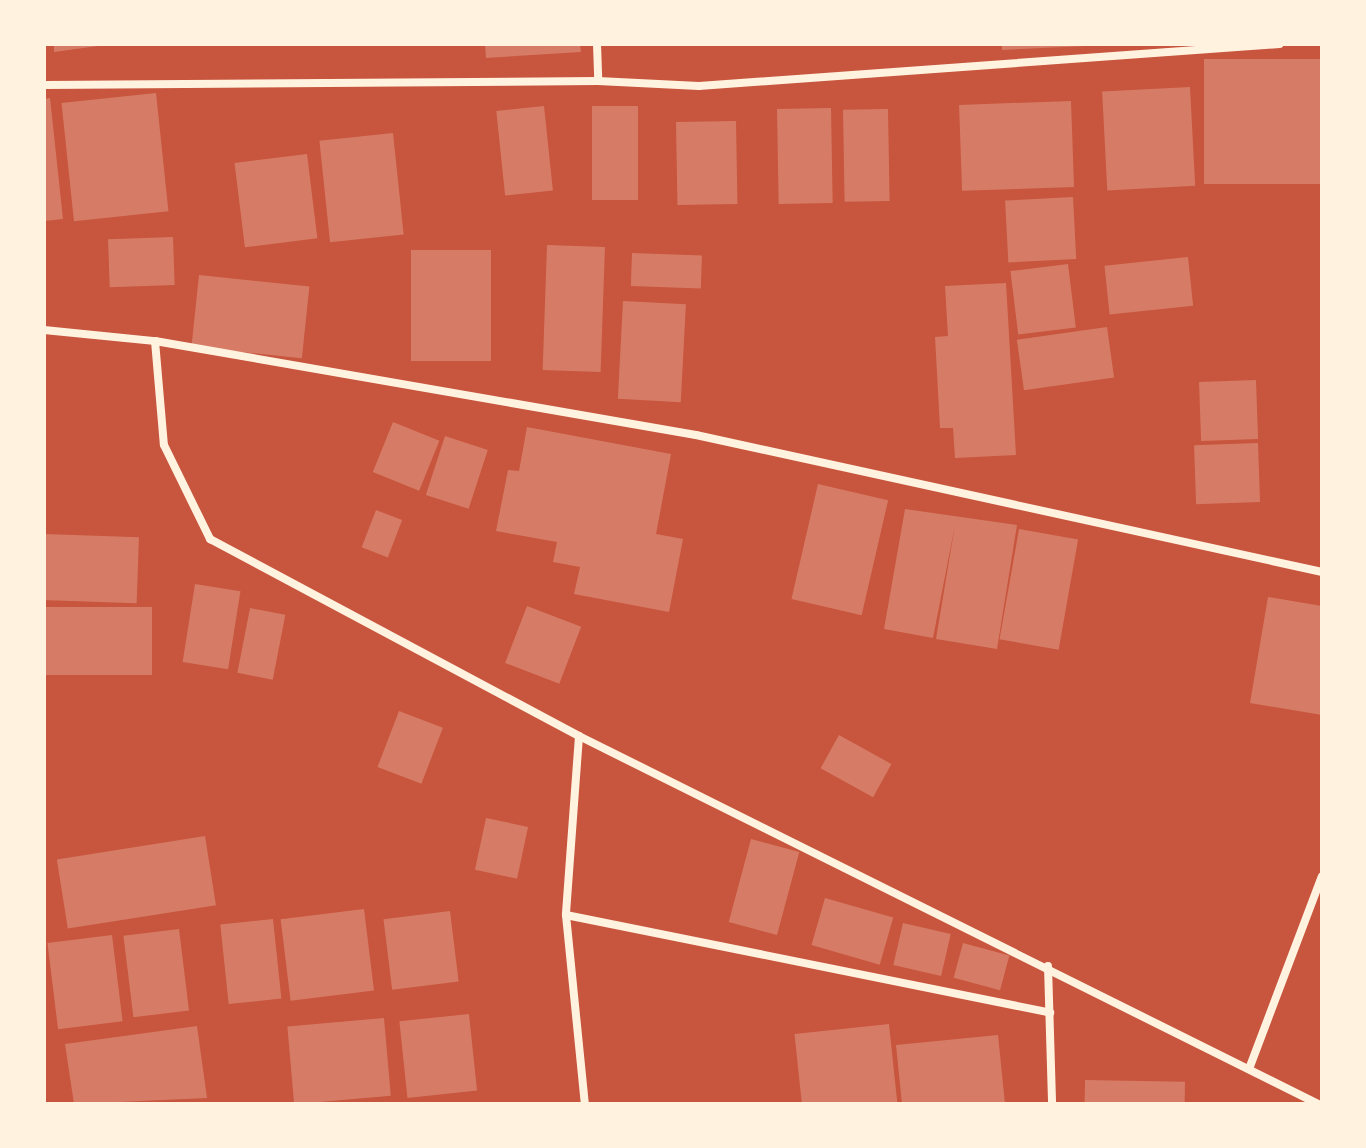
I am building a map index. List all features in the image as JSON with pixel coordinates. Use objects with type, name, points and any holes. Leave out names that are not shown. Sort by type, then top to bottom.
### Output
[{"type":"street","points":[[597,44],[598,81]]},
{"type":"street","points":[[44,85],[598,81],[699,86],[1279,44]]},
{"type":"street","points":[[44,330],[155,341],[696,435],[1322,572]]},
{"type":"street","points":[[155,341],[164,445],[210,539],[579,736],[1048,966],[1318,1104]]},
{"type":"street","points":[[579,736],[566,915],[585,1104]]},
{"type":"street","points":[[1249,1069],[1322,876]]},
{"type":"street","points":[[566,915],[1050,1013]]},
{"type":"street","points":[[1048,966],[1052,1104]]},
{"type":"building","points":[[54,44],[98,44],[98,46],[54,52]]},
{"type":"building","points":[[485,44],[580,44],[581,52],[486,58]]},
{"type":"building","points":[[1002,44],[1085,44],[1085,46],[1002,50]]},
{"type":"building","points":[[1204,59],[1322,59],[1322,184],[1204,184]]},
{"type":"building","points":[[1190,87],[1195,186],[1107,190],[1102,92]]},
{"type":"building","points":[[156,93],[168,211],[74,221],[62,103]]},
{"type":"building","points":[[50,98],[63,219],[44,221],[44,99]]},
{"type":"building","points":[[1071,101],[1074,187],[962,191],[959,105]]},
{"type":"building","points":[[544,106],[553,191],[505,196],[496,111]]},
{"type":"building","points":[[592,106],[638,106],[638,200],[592,200]]},
{"type":"building","points":[[831,108],[833,203],[779,204],[777,109]]},
{"type":"building","points":[[888,109],[890,201],[845,202],[843,110]]},
{"type":"building","points":[[736,121],[737,204],[677,205],[676,122]]},
{"type":"building","points":[[393,133],[404,234],[330,242],[319,141]]},
{"type":"building","points":[[307,154],[317,238],[245,247],[235,163]]},
{"type":"building","points":[[1073,197],[1076,259],[1008,262],[1005,201]]},
{"type":"building","points":[[173,237],[175,285],[110,287],[108,239]]},
{"type":"building","points":[[547,245],[605,247],[601,372],[543,370]]},
{"type":"building","points":[[411,250],[491,250],[491,361],[411,361]]},
{"type":"building","points":[[632,253],[702,255],[701,288],[631,286]]},
{"type":"building","points":[[1188,257],[1193,306],[1110,315],[1104,266]]},
{"type":"building","points":[[1068,264],[1076,328],[1018,335],[1010,271]]},
{"type":"building","points":[[199,275],[309,287],[302,358],[191,347]]},
{"type":"building","points":[[1006,283],[1016,455],[955,458],[953,428],[940,428],[935,337],[948,336],[945,286]]},
{"type":"building","points":[[623,301],[686,304],[681,402],[618,399]]},
{"type":"building","points":[[1107,327],[1114,378],[1024,390],[1017,340]]},
{"type":"building","points":[[1256,380],[1258,439],[1201,441],[1199,382]]},
{"type":"building","points":[[393,422],[439,441],[419,491],[373,472]]},
{"type":"building","points":[[527,427],[671,454],[656,534],[683,539],[669,612],[574,594],[580,567],[553,562],[557,542],[496,531],[508,470],[519,471]]},
{"type":"building","points":[[445,436],[488,450],[469,509],[426,495]]},
{"type":"building","points":[[1258,443],[1260,502],[1196,504],[1194,445]]},
{"type":"building","points":[[818,484],[888,500],[862,615],[791,599]]},
{"type":"building","points":[[905,509],[1017,525],[997,649],[936,639],[955,525],[933,638],[884,629]]},
{"type":"building","points":[[376,510],[402,520],[388,557],[362,547]]},
{"type":"building","points":[[1019,529],[1078,539],[1059,650],[1000,639]]},
{"type":"building","points":[[44,534],[139,537],[137,603],[44,600]]},
{"type":"building","points":[[195,584],[240,591],[228,669],[183,662]]},
{"type":"building","points":[[1268,597],[1322,606],[1322,715],[1250,703]]},
{"type":"building","points":[[527,606],[581,627],[559,684],[505,663]]},
{"type":"building","points":[[44,607],[152,607],[152,675],[44,675]]},
{"type":"building","points":[[250,608],[285,615],[273,680],[237,673]]},
{"type":"building","points":[[399,711],[443,728],[421,784],[377,767]]},
{"type":"building","points":[[839,735],[891,764],[873,797],[821,768]]},
{"type":"building","points":[[486,818],[528,827],[517,879],[475,870]]},
{"type":"building","points":[[205,836],[216,905],[68,929],[57,859]]},
{"type":"building","points":[[751,839],[799,852],[777,935],[729,922]]},
{"type":"building","points":[[825,898],[893,918],[880,965],[811,945]]},
{"type":"building","points":[[364,909],[374,990],[291,1001],[281,919]]},
{"type":"building","points":[[450,911],[459,981],[392,990],[383,919]]},
{"type":"building","points":[[273,919],[281,999],[229,1004],[220,925]]},
{"type":"building","points":[[903,923],[951,934],[941,976],[893,965]]},
{"type":"building","points":[[179,929],[189,1010],[133,1017],[123,936]]},
{"type":"building","points":[[112,935],[123,1021],[58,1029],[47,943]]},
{"type":"building","points":[[963,943],[1009,955],[1000,990],[954,978]]},
{"type":"building","points":[[469,1014],[477,1091],[407,1098],[399,1021]]},
{"type":"building","points":[[384,1018],[391,1096],[294,1104],[287,1026]]},
{"type":"building","points":[[889,1024],[897,1104],[802,1104],[795,1034]]},
{"type":"building","points":[[197,1026],[207,1098],[74,1104],[65,1044]]},
{"type":"building","points":[[998,1035],[1005,1104],[902,1104],[896,1045]]},
{"type":"building","points":[[1085,1080],[1185,1082],[1185,1104],[1085,1104]]}]
